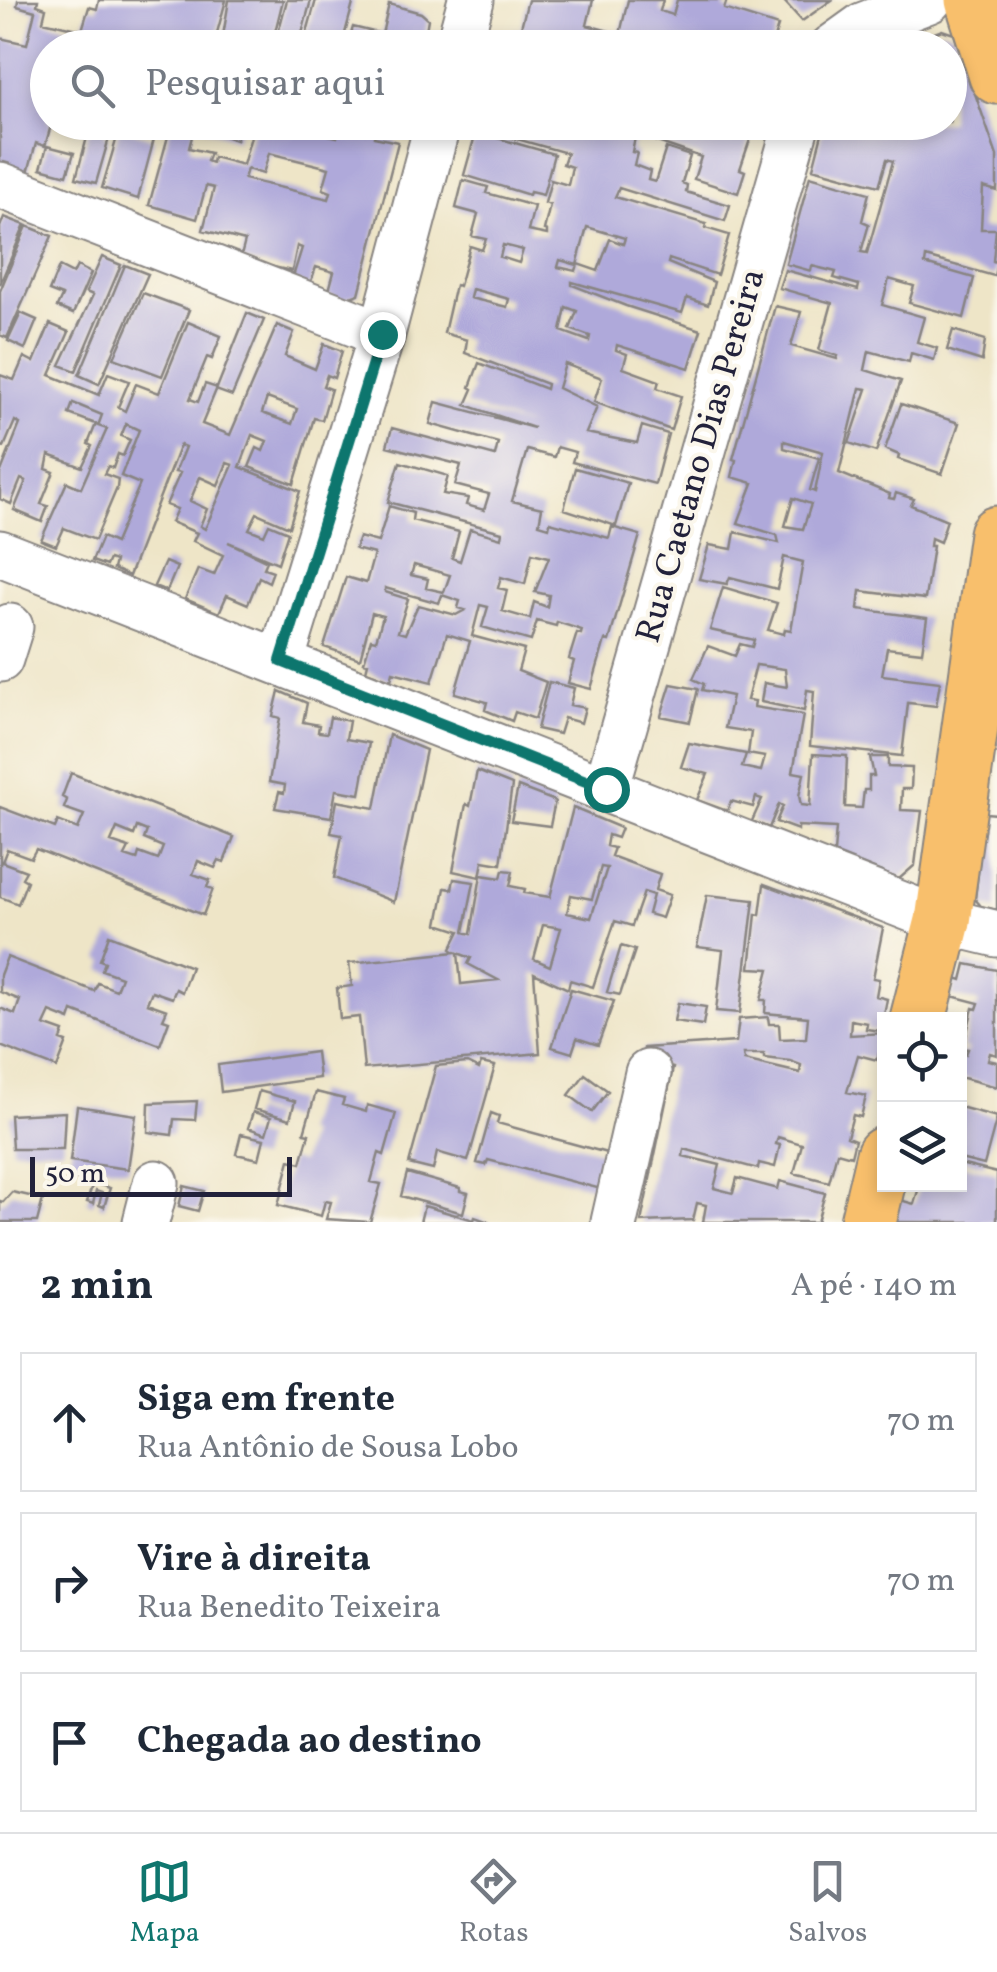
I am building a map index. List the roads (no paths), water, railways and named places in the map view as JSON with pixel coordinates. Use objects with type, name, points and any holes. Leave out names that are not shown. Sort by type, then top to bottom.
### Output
[{"type":"main road","points":[[973,0],[997,76]]},
{"type":"main road","points":[[920,1012],[943,921],[997,534]]},
{"type":"main road","points":[[868,1222],[877,1185]]},
{"type":"street","points":[[857,30],[929,0]]},
{"type":"street","points":[[281,661],[382,334],[433,140]]},
{"type":"street","name":"Rua Caetano Dias Pereira","points":[[606,789],[792,140]]},
{"type":"street","points":[[0,185],[382,334]]},
{"type":"street","points":[[0,554],[943,921],[997,934]]},
{"type":"street","points":[[614,1222],[648,1073]]}]
